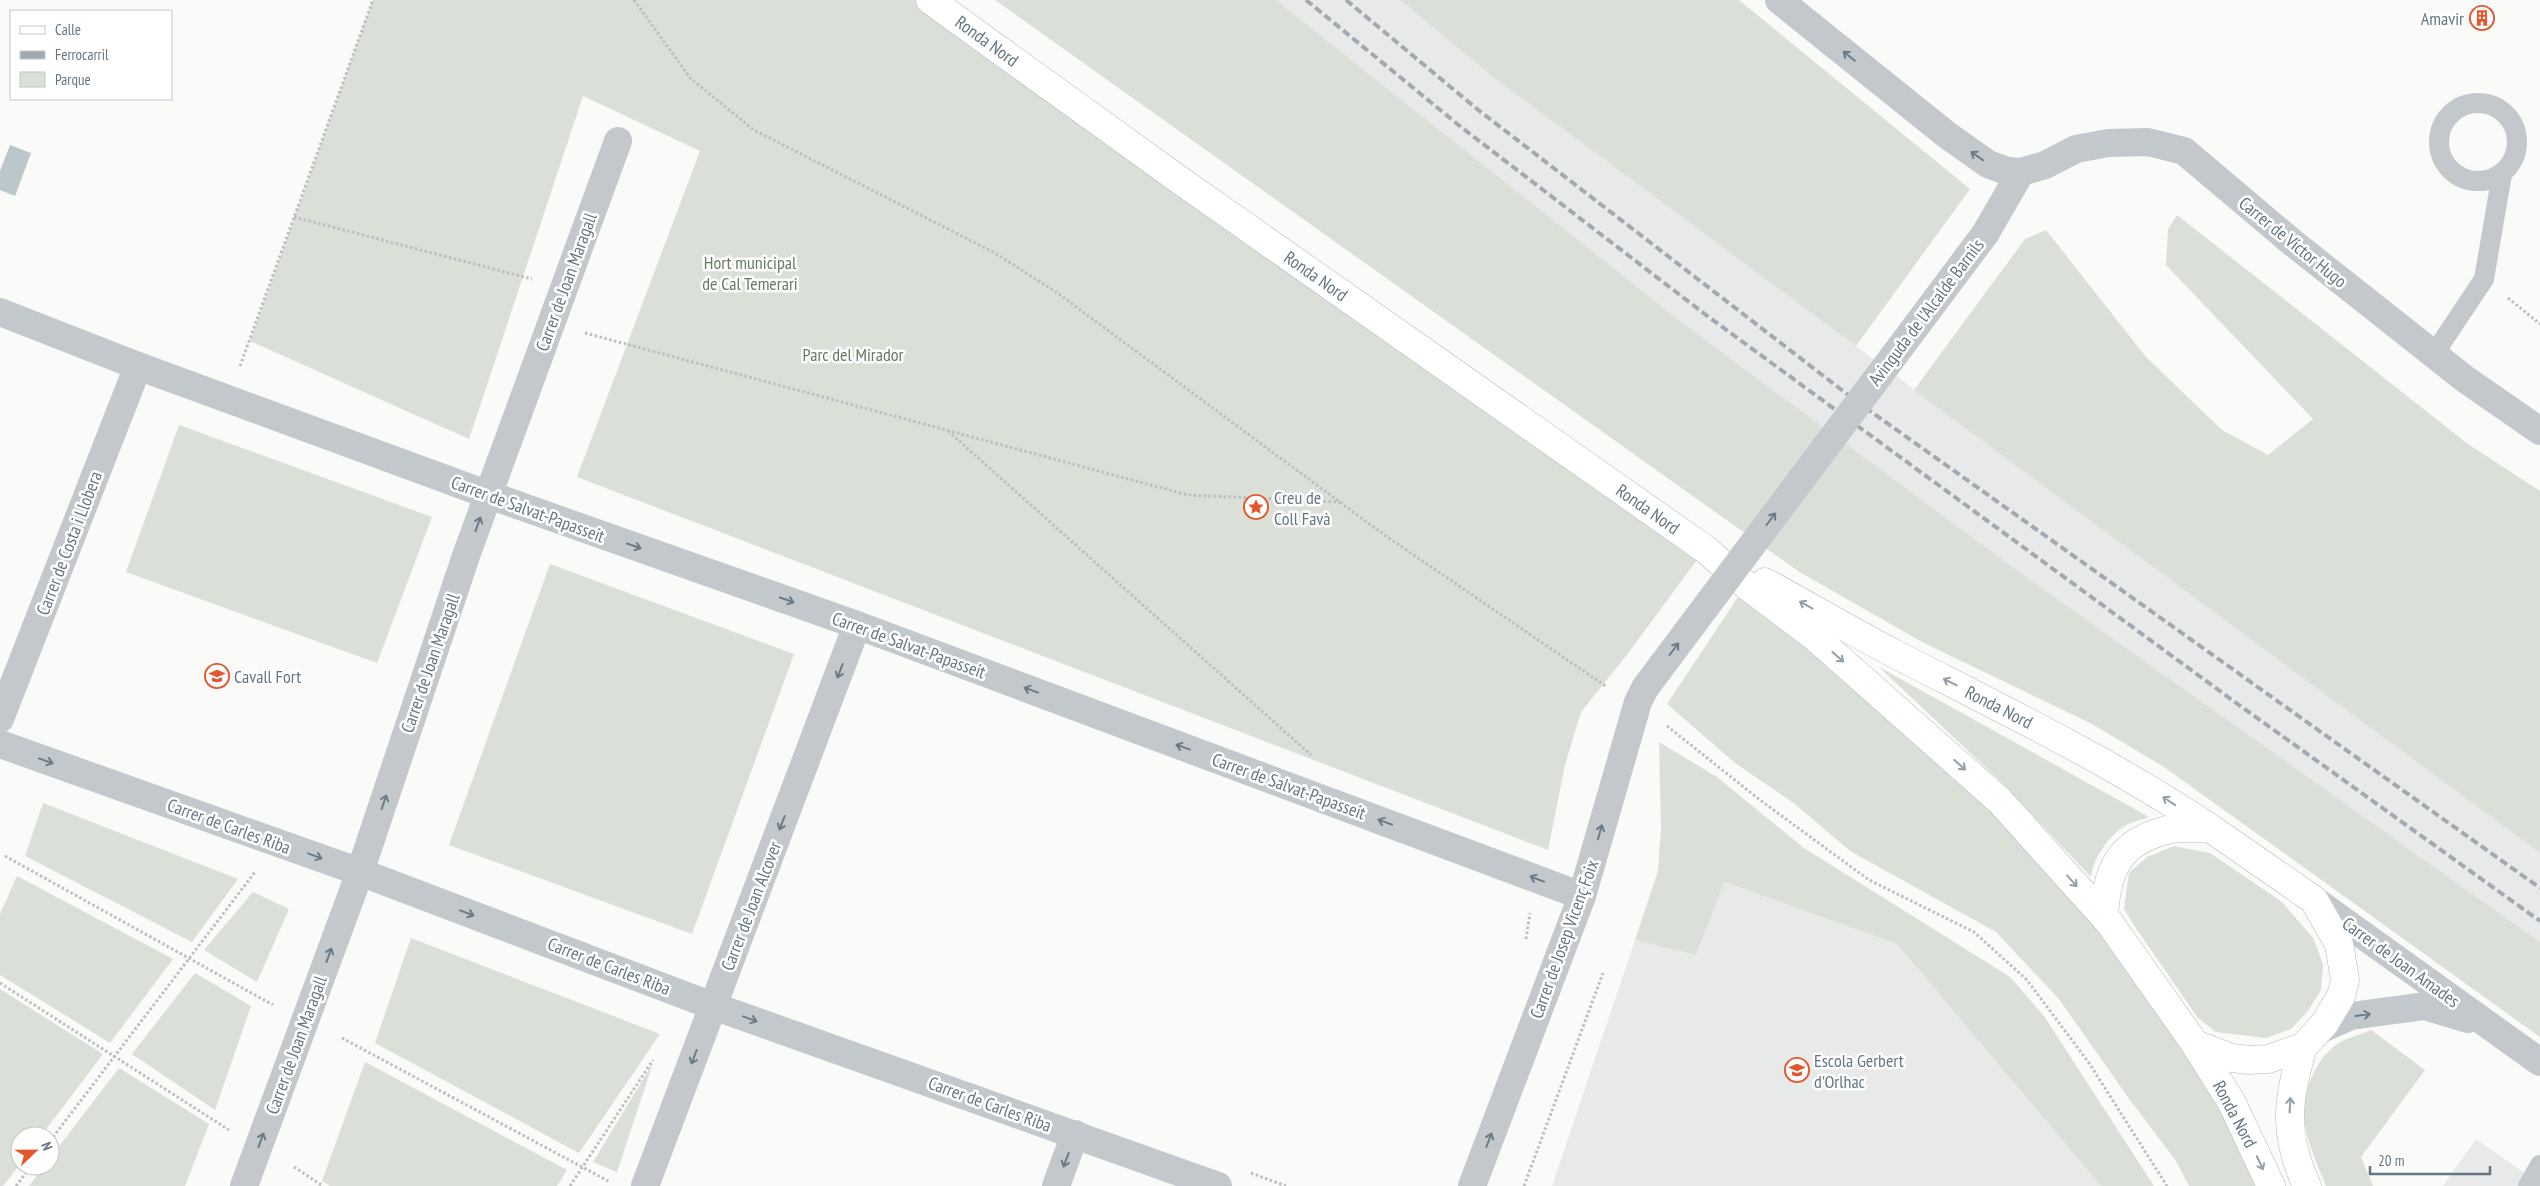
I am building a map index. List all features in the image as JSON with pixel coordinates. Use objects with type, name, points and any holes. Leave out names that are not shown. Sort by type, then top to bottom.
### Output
[{"type":"main road","name":"Ronda Nord","points":[[930,0],[1181,182],[1705,549],[1892,652],[2088,753],[2159,794],[2314,900],[2339,944],[2345,980],[2341,996],[2310,1039],[2294,1076],[2289,1104],[2293,1150],[2307,1186]]},
{"type":"main road","name":"Ronda Nord","points":[[1705,549],[1746,585],[1814,637],[2000,801],[2107,920],[2195,1044],[2232,1103],[2271,1186]]},
{"type":"main road","points":[[2107,920],[2104,915],[2105,895],[2112,872],[2119,858],[2130,847],[2153,833],[2176,828],[2210,828]]},
{"type":"main road","name":"Ronda Nord","points":[[2195,1044],[2225,1056],[2250,1060],[2268,1059],[2310,1039]]},
{"type":"street","points":[[1779,0],[1947,136],[1988,164],[2007,171],[2022,172]]},
{"type":"street","name":"Carrer de Joan Maragall","points":[[244,1186],[360,872],[489,496],[618,140]]},
{"type":"street","name":"Carrer de Víctor Hugo","points":[[2022,172],[2045,165],[2076,149],[2108,143],[2148,142],[2184,151],[2293,243],[2465,379],[2540,431]]},
{"type":"street","name":"Avinguda de l'Alcalde Barnils","points":[[1641,695],[1984,234],[2022,172]]},
{"type":"street","points":[[0,312],[138,366]]},
{"type":"street","name":"Carrer de Salvat-Papasseit","points":[[138,366],[489,496],[857,625],[1582,896]]},
{"type":"street","name":"Carrer de Costa i Llobera","points":[[0,719],[138,366]]},
{"type":"street","name":"Carrer de Joan Alcover","points":[[645,1186],[857,625]]},
{"type":"street","name":"Carrer de Josep Vicenç Foix","points":[[1472,1186],[1582,896],[1641,695]]},
{"type":"street","name":"Carrer de Carles Riba","points":[[0,744],[360,872],[714,1006],[1218,1186]]},
{"type":"street","name":"Carrer de Joan Amades","points":[[2314,900],[2540,1062]]},
{"type":"street","name":"Carrer de Joan Amades","points":[[2310,1039],[2351,1016],[2425,1006],[2487,1024]]},
{"type":"street","points":[[1056,1186],[1076,1134]]},
{"type":"lane","points":[[2434,354],[2484,279],[2502,174]]},
{"type":"lane","points":[[2528,1186],[2540,1165]]},
{"type":"path","points":[[230,401],[294,217],[373,0]]},
{"type":"path","points":[[634,0],[691,79],[754,130],[995,253],[1056,292],[1341,502],[1610,688]]},
{"type":"path","points":[[294,217],[564,287]]},
{"type":"path","points":[[2484,279],[2540,324]]},
{"type":"path","points":[[552,322],[626,346],[1188,495],[1341,502]]},
{"type":"path","points":[[948,431],[1318,762]]},
{"type":"path","points":[[1641,695],[1760,800],[1869,880],[1974,932],[2027,980],[2089,1063],[2167,1186]]},
{"type":"path","points":[[5,856],[281,1009]]},
{"type":"path","points":[[60,1128],[260,866]]},
{"type":"path","points":[[1524,1186],[1603,973]]},
{"type":"path","points":[[0,983],[235,1134]]},
{"type":"path","points":[[342,1038],[618,1186]]},
{"type":"path","points":[[570,1186],[658,1053]]},
{"type":"path","points":[[294,1166],[323,1186]]},
{"type":"shaded area","points":[[1276,0],[1400,0],[1493,77],[2540,853],[2540,942],[2026,577],[1685,325]]},
{"type":"shaded area","points":[[10,145],[31,153],[15,196],[0,190],[0,171]]},
{"type":"shaded area","name":"Escola Gerbert d'Orlhac","points":[[1723,882],[1897,944],[2101,1186],[1552,1186],[1635,940],[1696,955]]},
{"type":"shaded area","points":[[2476,1139],[2540,1184],[2540,1186],[2443,1186]]},
{"type":"green space","name":"Parc del Mirador","points":[[373,0],[930,0],[1705,549],[1626,656],[1581,712],[1565,765],[1548,850],[577,477],[700,151],[583,96],[469,439],[250,341]]},
{"type":"green space","points":[[995,0],[1276,0],[1685,325],[2026,577],[2540,942],[2540,1037],[2164,767],[2092,724],[1924,643],[1801,573]]},
{"type":"green space","points":[[1400,0],[1739,0],[1970,189],[1856,346],[1493,77]]},
{"type":"green space","points":[[2177,215],[2468,444],[2540,491],[2540,853],[1914,390],[2025,239],[2046,230],[2146,357],[2222,430],[2268,455],[2313,419],[2166,265],[2168,229]]},
{"type":"green space","points":[[179,425],[432,517],[377,663],[126,572]]},
{"type":"green space","points":[[550,564],[794,654],[692,934],[449,845]]},
{"type":"green space","points":[[1746,585],[1815,637],[2107,920],[2271,1186],[2189,1186],[2176,1161],[2130,1100],[2059,999],[1996,932],[1850,851],[1795,804],[1735,763],[1667,704]]},
{"type":"green space","points":[[1879,667],[2149,817],[2126,825],[2112,837],[2098,856],[2091,877],[2000,781]]},
{"type":"green space","points":[[1659,742],[1717,777],[1804,848],[2010,977],[2044,1016],[2154,1186],[2101,1186],[1897,944],[1724,882],[1696,955],[1635,940],[1658,871],[1661,829]]},
{"type":"green space","points":[[43,803],[238,879],[192,942],[25,856]]},
{"type":"green space","points":[[2174,846],[2210,853],[2282,902],[2313,938],[2323,964],[2321,990],[2308,1011],[2291,1029],[2266,1038],[2216,1032],[2198,1018],[2135,927],[2124,909],[2129,873],[2147,857]]},
{"type":"green space","points":[[17,876],[173,959],[110,1043],[0,975],[0,914]]},
{"type":"green space","points":[[253,892],[289,909],[257,982],[204,950]]},
{"type":"green space","points":[[411,938],[660,1034],[579,1153],[375,1043]]},
{"type":"green space","points":[[195,973],[251,1006],[215,1110],[132,1054]]},
{"type":"green space","points":[[0,989],[103,1054],[49,1126],[10,1126],[11,1176],[3,1186],[0,1186]]},
{"type":"green space","points":[[2371,1030],[2425,1070],[2361,1157],[2373,1186],[2326,1186],[2306,1132],[2304,1112],[2308,1089],[2317,1066],[2332,1048],[2342,1041]]},
{"type":"green space","points":[[365,1062],[567,1170],[557,1186],[330,1186],[322,1181]]},
{"type":"green space","points":[[653,1063],[617,1172],[593,1162]]},
{"type":"green space","points":[[119,1068],[209,1124],[185,1186],[29,1186],[36,1176],[60,1176],[60,1145]]},
{"type":"railway","points":[[1306,0],[1461,127],[1706,315],[2239,705],[2540,921]]},
{"type":"railway","points":[[1346,0],[1477,109],[1856,401],[2540,888]]},
{"type":"place","name":"Amavir","points":[[2482,18]]},
{"type":"place","name":"Creu de Coll Favà","points":[[1256,507]]},
{"type":"place","name":"Cavall Fort","points":[[217,676]]},
{"type":"place","name":"Escola Gerbert d'Orlhac","points":[[1797,1070]]},
{"type":"park label","name":"Hort municipal de Cal Temerari","points":[[750,272]]}]
